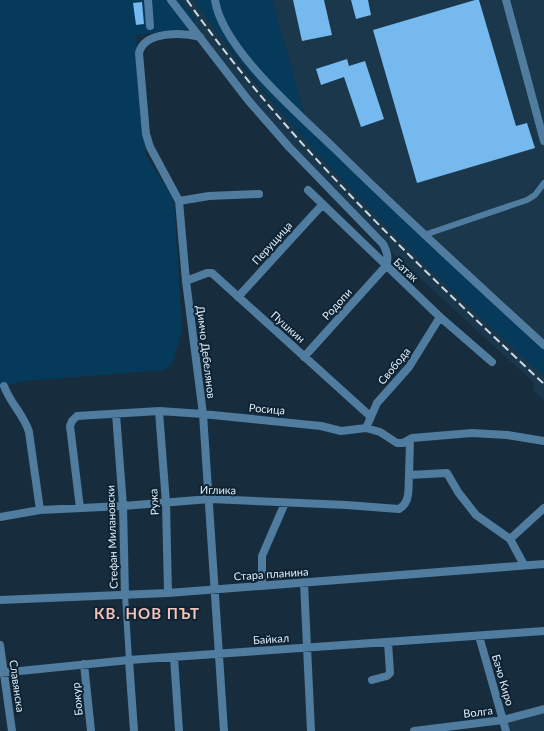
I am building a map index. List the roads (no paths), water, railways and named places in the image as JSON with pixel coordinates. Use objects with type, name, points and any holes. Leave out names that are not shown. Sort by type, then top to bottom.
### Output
[{"type":"street","points":[[148,0],[150,26]]},
{"type":"street","points":[[171,0],[248,100],[289,147],[383,244],[388,259],[386,266]]},
{"type":"street","points":[[215,0],[221,20],[233,39],[272,86],[424,235],[544,345]]},
{"type":"street","points":[[506,0],[544,141]]},
{"type":"street","name":"Димчо Дебелянов","points":[[200,37],[188,34],[167,35],[144,42],[139,53],[146,134],[150,147],[179,201],[186,281],[203,414],[216,589],[224,731]]},
{"type":"street","points":[[424,235],[527,200],[535,195],[544,183]]},
{"type":"street","name":"Батак","points":[[308,190],[440,317],[492,362]]},
{"type":"street","points":[[179,201],[210,196],[259,194]]},
{"type":"street","name":"Перущица","points":[[238,297],[323,204]]},
{"type":"street","name":"Родопи","points":[[304,357],[386,266]]},
{"type":"street","name":"Пушкин","points":[[186,281],[207,273],[212,273],[370,416]]},
{"type":"street","name":"Свобода","points":[[366,428],[377,403],[412,362],[440,317]]},
{"type":"street","points":[[4,386],[10,399],[26,423],[29,432],[40,510]]},
{"type":"street","name":"Росица","points":[[80,508],[70,426],[72,421],[77,416],[159,411],[203,414],[321,426],[341,431],[366,428],[380,432],[398,443],[403,443],[410,440],[472,433],[507,435],[544,441]]},
{"type":"street","name":"Ружа","points":[[159,411],[166,503],[168,593]]},
{"type":"street","name":"Стефан Милановски","points":[[116,414],[123,506],[129,660],[134,731]]},
{"type":"street","points":[[410,440],[409,475],[447,473],[458,492],[476,515],[510,540],[524,565]]},
{"type":"street","name":"Иглика","points":[[0,517],[40,510],[123,506],[210,499],[285,503],[346,504],[399,509],[408,501],[409,475]]},
{"type":"street","points":[[262,586],[262,556],[285,503]]},
{"type":"street","points":[[510,540],[544,508]]},
{"type":"street","name":"Стара планина","points":[[0,600],[168,593],[544,564]]},
{"type":"street","points":[[304,583],[311,731]]},
{"type":"street","name":"Байкал","points":[[2,672],[129,660],[544,631]]},
{"type":"street","name":"Бачо Киро","points":[[479,636],[506,731]]},
{"type":"street","points":[[372,680],[387,676],[390,673],[388,642]]},
{"type":"street","name":"Славянска","points":[[0,645],[2,672],[12,731]]},
{"type":"street","points":[[174,657],[179,731]]},
{"type":"street","name":"Божур","points":[[84,664],[91,731]]},
{"type":"street","name":"Волга","points":[[414,731],[503,720],[544,709]]},
{"type":"railway","points":[[187,0],[226,53],[311,153],[402,248],[544,384]]},
{"type":"district","name":"КВ. НОВ ПЪТ","points":[[147,614]]}]
